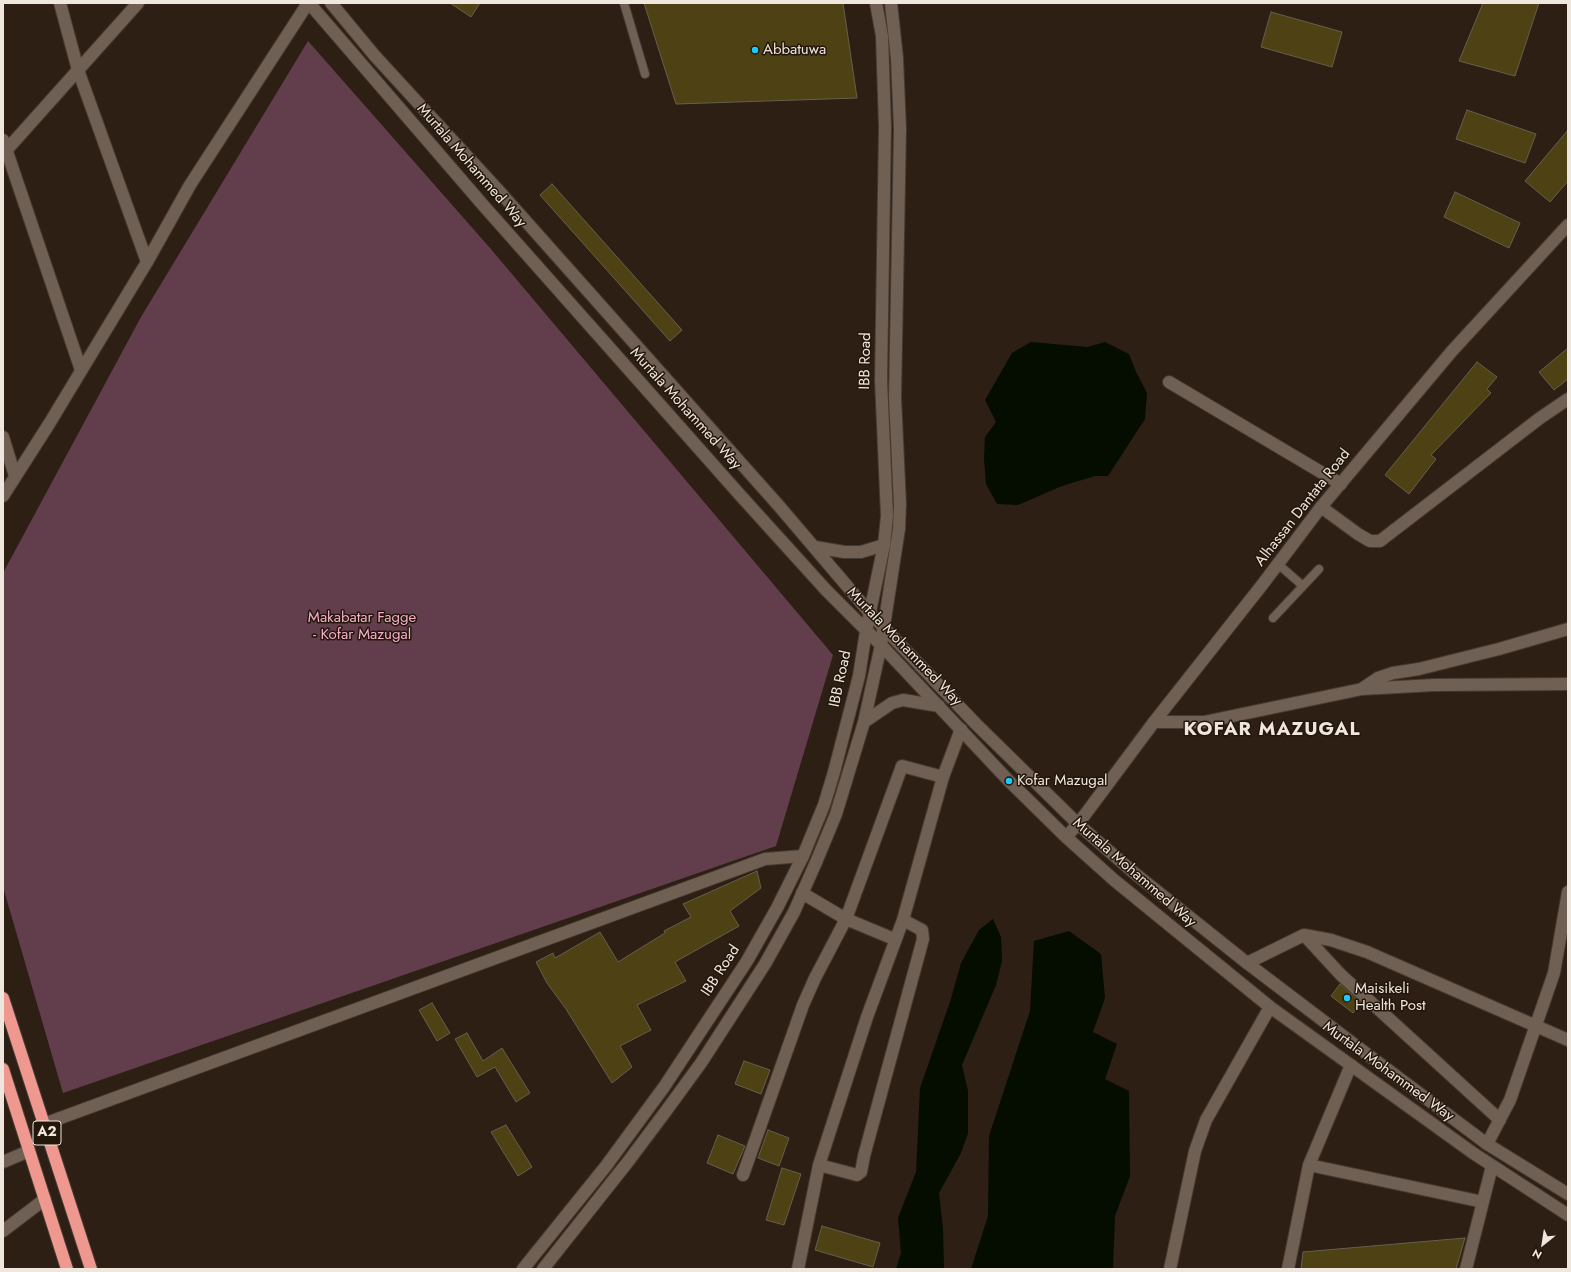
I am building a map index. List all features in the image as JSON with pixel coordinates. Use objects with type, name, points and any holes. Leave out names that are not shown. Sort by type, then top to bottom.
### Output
[{"type":"highway","name":"A2","points":[[3,998],[91,1269]]},
{"type":"highway","name":"A2","points":[[3,1069],[67,1269]]},
{"type":"street","points":[[60,3],[78,70],[147,262]]},
{"type":"street","points":[[81,370],[4,148],[78,70],[138,3]]},
{"type":"street","points":[[3,496],[147,262],[190,185],[308,3]]},
{"type":"street","name":"Murtala Mohammed Way","points":[[308,3],[483,205],[740,495],[866,631],[1066,838],[1114,880],[1270,1007],[1492,1166],[1568,1215]]},
{"type":"street","name":"Murtala Mohammed Way","points":[[331,3],[375,56],[499,192],[815,547],[870,613],[976,724],[1078,824],[1134,872],[1247,963],[1488,1144],[1568,1194]]},
{"type":"street","name":"IBB Road","points":[[523,1269],[606,1166],[664,1087],[747,961],[778,908],[803,856],[824,805],[836,765],[859,676],[866,631],[884,545],[886,483],[881,380],[885,127],[882,36],[876,3]]},
{"type":"street","name":"IBB Road","points":[[543,1269],[628,1163],[701,1063],[765,964],[802,893],[836,814],[864,722],[881,645],[896,555],[900,504],[895,397],[900,128],[897,58],[891,3]]},
{"type":"street","points":[[483,205],[499,192]]},
{"type":"street","name":"Alhassan Dantata Road","points":[[1066,838],[1321,507],[1452,351],[1568,225]]},
{"type":"street","points":[[1170,382],[1341,484]]},
{"type":"street","points":[[1321,507],[1370,541],[1380,541],[1540,418],[1567,401]]},
{"type":"street","points":[[3,437],[16,476]]},
{"type":"street","points":[[815,547],[844,552],[861,552],[884,545]]},
{"type":"street","points":[[1362,689],[1378,678],[1393,673],[1419,669],[1499,649],[1568,629]]},
{"type":"street","points":[[1154,722],[1204,722],[1362,689],[1442,684],[1568,684]]},
{"type":"street","points":[[864,722],[892,703],[902,700],[938,706]]},
{"type":"street","points":[[798,1269],[819,1165],[867,1016],[894,940],[903,920],[942,777],[961,729]]},
{"type":"street","points":[[743,1175],[803,1005],[815,978],[846,919],[902,766],[942,777]]},
{"type":"street","points":[[44,1124],[765,859],[803,856]]},
{"type":"street","points":[[1488,1144],[1510,1100],[1554,973],[1568,892]]},
{"type":"street","points":[[802,893],[846,919],[894,940]]},
{"type":"street","points":[[819,1165],[857,1175],[861,1172],[864,1156],[924,939],[922,930],[903,920]]},
{"type":"street","points":[[1304,935],[1341,975],[1500,1120]]},
{"type":"street","points":[[1247,963],[1304,935],[1331,940],[1367,952],[1568,1040]]},
{"type":"street","points":[[1170,1269],[1195,1151],[1206,1120],[1270,1007]]},
{"type":"street","points":[[1288,1269],[1309,1165],[1351,1065]]},
{"type":"street","points":[[3,1162],[29,1150]]},
{"type":"street","points":[[1309,1165],[1483,1202]]},
{"type":"street","points":[[1466,1269],[1492,1166]]},
{"type":"street","points":[[3,1231],[45,1199]]},
{"type":"lane","points":[[624,3],[645,74]]},
{"type":"lane","points":[[1278,564],[1303,586]]},
{"type":"lane","points":[[1273,618],[1319,569]]},
{"type":"green space","name":"Makabatar Fagge - Kofar Mazugal","points":[[308,41],[490,248],[833,655],[776,846],[63,1093],[3,887],[3,573],[141,317]]},
{"type":"shaded area","points":[[1031,342],[1088,347],[1105,342],[1129,354],[1147,393],[1145,419],[1108,476],[1095,476],[1062,486],[1018,505],[997,504],[986,484],[984,459],[985,437],[996,422],[985,400],[1012,353]]},
{"type":"shaded area","points":[[993,919],[1001,937],[1002,961],[996,985],[962,1065],[968,1091],[968,1133],[961,1153],[939,1193],[943,1228],[944,1269],[896,1269],[901,1253],[898,1218],[916,1172],[920,1088],[951,999],[961,963],[979,930]]},
{"type":"shaded area","points":[[1069,931],[1101,954],[1105,998],[1093,1032],[1117,1044],[1105,1079],[1129,1091],[1130,1176],[1115,1216],[1113,1269],[971,1269],[988,1216],[989,1136],[1030,1011],[1034,941]]},
{"type":"building","points":[[450,3],[480,3],[471,17]]},
{"type":"building","name":"Abbatuwa","points":[[644,3],[843,3],[857,98],[676,104]]},
{"type":"building","points":[[1483,3],[1539,3],[1515,76],[1459,61]]},
{"type":"building","points":[[1271,12],[1342,32],[1332,67],[1261,47]]},
{"type":"building","points":[[1467,110],[1536,134],[1525,163],[1456,139]]},
{"type":"building","points":[[1568,130],[1568,181],[1550,202],[1525,181]]},
{"type":"building","points":[[552,184],[682,330],[670,341],[540,195]]},
{"type":"building","points":[[1455,192],[1520,223],[1509,248],[1444,217]]},
{"type":"building","points":[[1568,348],[1568,379],[1554,390],[1539,372]]},
{"type":"building","points":[[1477,362],[1497,377],[1487,389],[1491,393],[1431,455],[1436,459],[1409,494],[1385,475]]},
{"type":"building","points":[[757,871],[761,888],[730,911],[739,926],[675,962],[686,981],[637,1005],[651,1030],[620,1046],[632,1067],[612,1083],[566,1009],[547,983],[536,962],[553,953],[555,958],[600,932],[618,962],[665,933],[664,931],[691,917],[683,904]]},
{"type":"building","name":"Maisikeli Health Post","points":[[1340,984],[1361,1003],[1353,1013],[1331,996]]},
{"type":"building","points":[[432,1003],[450,1033],[437,1041],[419,1010]]},
{"type":"building","points":[[467,1033],[483,1061],[502,1048],[530,1093],[516,1102],[495,1067],[477,1077],[455,1039]]},
{"type":"building","points":[[744,1061],[770,1070],[761,1094],[735,1084]]},
{"type":"building","points":[[506,1125],[532,1167],[518,1176],[491,1132]]},
{"type":"building","points":[[768,1130],[789,1138],[779,1166],[758,1158]]},
{"type":"building","points":[[718,1135],[745,1146],[733,1174],[707,1163]]},
{"type":"building","points":[[782,1168],[801,1174],[784,1225],[766,1220]]},
{"type":"building","points":[[822,1226],[880,1243],[873,1267],[815,1250]]},
{"type":"building","points":[[1465,1238],[1456,1269],[1301,1269],[1303,1252]]},
{"type":"place","name":"Abbatuwa","points":[[755,50]]},
{"type":"place","name":"Kofar Mazugal","points":[[1009,781]]},
{"type":"place","name":"Maisikeli Health Post","points":[[1347,998]]},
{"type":"district","name":"KOFAR MAZUGAL","points":[[1272,730]]}]
